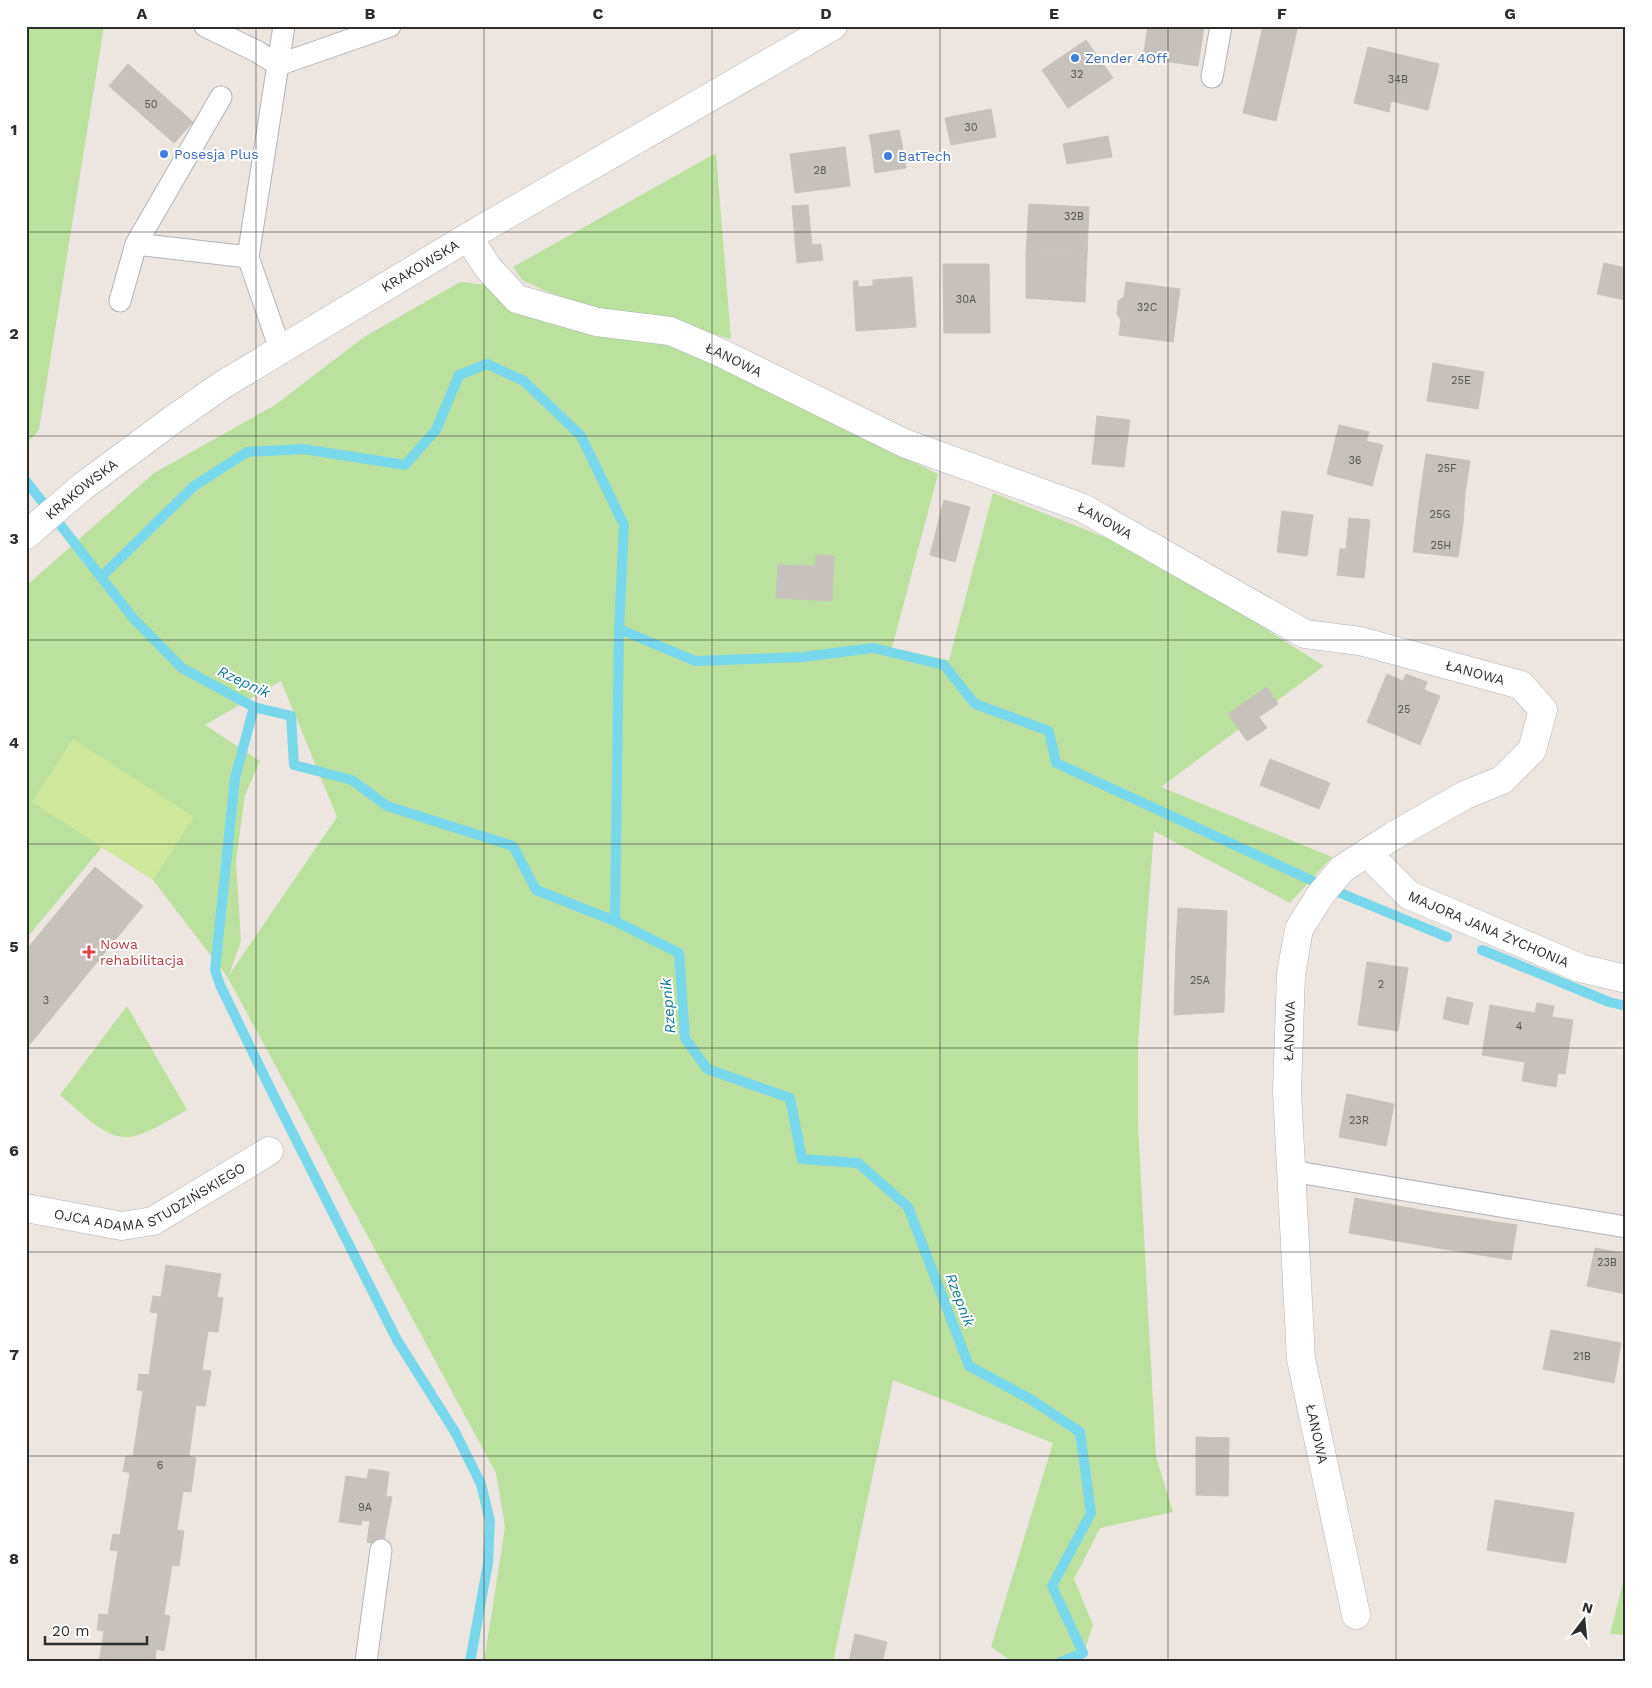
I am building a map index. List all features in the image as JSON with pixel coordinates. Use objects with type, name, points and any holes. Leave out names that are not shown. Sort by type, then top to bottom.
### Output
[{"type":"street","name":"KRAKOWSKA","points":[[26,535],[82,487],[224,384],[468,237],[833,26]]},
{"type":"street","name":"ŁANOWA","points":[[468,237],[488,269],[517,299],[597,322],[670,331],[718,352],[904,443],[1083,508],[1304,634],[1360,641],[1521,685],[1543,710],[1532,750],[1502,780],[1465,795],[1342,868],[1321,894],[1299,929],[1291,974],[1287,1091],[1301,1359],[1356,1616]]},
{"type":"street","name":"MAJORA JANA ŻYCHONIA","points":[[1367,853],[1408,896],[1580,968],[1626,979]]},
{"type":"street","name":"OJCA ADAMA STUDZIŃSKIEGO","points":[[26,1208],[122,1226],[153,1221],[269,1151]]},
{"type":"lane","points":[[206,26],[258,52],[278,65]]},
{"type":"lane","points":[[280,349],[248,257],[284,26]]},
{"type":"lane","points":[[278,65],[390,26]]},
{"type":"lane","points":[[1212,77],[1221,26]]},
{"type":"lane","points":[[120,301],[136,244],[221,97]]},
{"type":"lane","points":[[136,244],[248,257]]},
{"type":"lane","points":[[1291,1171],[1626,1227]]},
{"type":"lane","points":[[366,1662],[381,1550]]},
{"type":"green space","points":[[26,26],[104,26],[39,430],[26,444]]},
{"type":"green space","points":[[716,153],[731,339],[653,316],[592,307],[550,293],[522,280],[513,267]]},
{"type":"green space","points":[[460,282],[488,285],[670,340],[938,474],[892,648],[949,660],[993,493],[1119,543],[1217,598],[1324,666],[1161,787],[1332,857],[1290,903],[1154,831],[1138,1042],[1138,1125],[1156,1457],[1173,1512],[1100,1528],[1074,1579],[1093,1625],[1081,1662],[1013,1662],[991,1647],[1053,1443],[893,1380],[833,1662],[484,1662],[505,1527],[496,1473],[228,978],[153,880],[102,847],[26,939],[26,586],[154,473],[275,405],[364,337]],"holes":[[[281,681],[337,817],[229,975],[241,941],[236,861],[245,795],[260,761],[205,725]]]},
{"type":"green space","points":[[73,739],[194,817],[153,880],[32,802]]},
{"type":"green space","points":[[127,1006],[187,1110],[148,1131],[135,1136],[125,1137],[104,1130],[85,1117],[60,1095]]},
{"type":"green space","points":[[1626,1570],[1626,1635],[1610,1634]]},
{"type":"building","points":[[1148,26],[1204,26],[1198,66],[1143,58]]},
{"type":"building","points":[[1263,26],[1298,26],[1276,121],[1243,113]]},
{"type":"building","points":[[1086,40],[1113,78],[1068,108],[1042,70]]},
{"type":"building","points":[[1368,47],[1439,64],[1428,110],[1391,101],[1389,112],[1354,103]]},
{"type":"building","points":[[128,64],[193,122],[174,143],[109,86]]},
{"type":"building","points":[[991,109],[996,137],[951,145],[945,118]]},
{"type":"building","points":[[899,130],[901,139],[871,144],[869,135]]},
{"type":"building","points":[[1108,136],[1112,157],[1067,164],[1063,144]]},
{"type":"building","name":"BatTech","points":[[901,139],[906,168],[875,173],[871,144]]},
{"type":"building","points":[[845,147],[850,186],[795,193],[790,154]]},
{"type":"building","points":[[1029,204],[1089,207],[1087,256],[1026,253]]},
{"type":"building","points":[[808,205],[812,245],[821,244],[823,260],[797,263],[792,206]]},
{"type":"building","points":[[1026,253],[1087,256],[1085,302],[1026,298]]},
{"type":"building","points":[[1604,263],[1626,268],[1625,300],[1597,294]]},
{"type":"building","points":[[943,264],[989,264],[990,333],[944,333]]},
{"type":"building","points":[[912,277],[916,327],[856,331],[853,281],[858,281],[858,287],[873,286],[873,280]]},
{"type":"building","points":[[1126,282],[1180,289],[1173,342],[1119,335],[1121,320],[1117,314],[1118,301],[1124,297]]},
{"type":"building","points":[[1433,363],[1484,372],[1478,409],[1427,401]]},
{"type":"building","points":[[1097,416],[1130,420],[1124,467],[1092,464]]},
{"type":"building","points":[[1339,425],[1369,432],[1366,441],[1383,445],[1372,486],[1327,474]]},
{"type":"building","points":[[1426,454],[1470,461],[1465,493],[1421,489]]},
{"type":"building","points":[[1421,489],[1465,493],[1463,524],[1417,518]]},
{"type":"building","points":[[944,500],[970,507],[955,562],[930,555]]},
{"type":"building","points":[[1282,511],[1313,515],[1307,556],[1277,552]]},
{"type":"building","points":[[1349,518],[1370,520],[1364,578],[1337,575],[1340,549],[1346,549]]},
{"type":"building","points":[[1417,518],[1463,524],[1458,557],[1413,552]]},
{"type":"building","points":[[816,555],[834,556],[832,601],[776,598],[778,565],[815,566]]},
{"type":"building","points":[[1387,674],[1403,681],[1406,674],[1427,682],[1424,690],[1440,696],[1420,745],[1367,722]]},
{"type":"building","points":[[1267,687],[1278,704],[1259,717],[1267,728],[1247,741],[1228,714]]},
{"type":"building","points":[[1270,759],[1330,783],[1319,809],[1260,785]]},
{"type":"building","points":[[95,867],[143,906],[26,1049],[26,950]]},
{"type":"building","points":[[1178,908],[1227,911],[1226,949],[1176,946]]},
{"type":"building","points":[[1176,946],[1226,949],[1224,1012],[1174,1015]]},
{"type":"building","points":[[1367,962],[1408,968],[1398,1031],[1358,1025]]},
{"type":"building","points":[[1447,997],[1473,1003],[1468,1025],[1443,1019]]},
{"type":"building","points":[[1537,1003],[1554,1006],[1552,1017],[1573,1020],[1565,1074],[1558,1073],[1556,1087],[1522,1081],[1525,1062],[1482,1055],[1490,1005],[1535,1013]]},
{"type":"building","points":[[1347,1094],[1394,1104],[1386,1146],[1339,1137]]},
{"type":"building","points":[[1355,1198],[1437,1213],[1432,1247],[1349,1233]]},
{"type":"building","points":[[1437,1213],[1517,1225],[1511,1260],[1432,1247]]},
{"type":"building","points":[[1595,1248],[1626,1254],[1626,1294],[1587,1286]]},
{"type":"building","points":[[166,1265],[221,1274],[217,1297],[223,1298],[218,1332],[208,1331],[202,1370],[211,1371],[205,1406],[196,1405],[189,1456],[196,1458],[191,1492],[183,1491],[177,1530],[184,1531],[179,1566],[172,1565],[164,1615],[170,1616],[164,1651],[156,1649],[155,1662],[99,1662],[104,1631],[97,1630],[99,1614],[108,1615],[118,1551],[110,1550],[113,1534],[120,1535],[130,1473],[123,1471],[126,1456],[133,1456],[143,1391],[137,1390],[139,1374],[149,1375],[158,1313],[150,1312],[153,1296],[161,1297]]},
{"type":"building","points":[[1551,1330],[1621,1343],[1614,1383],[1543,1369]]},
{"type":"building","points":[[1196,1437],[1229,1438],[1228,1496],[1196,1495]]},
{"type":"building","points":[[369,1469],[389,1472],[386,1496],[392,1497],[383,1545],[367,1542],[370,1521],[362,1520],[361,1525],[339,1522],[346,1476],[367,1479]]},
{"type":"building","points":[[1495,1500],[1574,1513],[1566,1563],[1487,1550]]},
{"type":"building","points":[[855,1634],[887,1642],[882,1662],[849,1662]]},
{"type":"waterway","points":[[101,577],[194,486],[247,452],[303,449],[405,465],[436,430],[459,375],[487,364],[524,381],[581,436],[624,525],[619,629],[615,921]]},
{"type":"waterway","name":"Rzepnik","points":[[26,481],[133,618],[182,668],[254,707],[291,716],[294,765],[352,780],[387,806],[513,846],[536,890],[615,921],[679,953],[685,1038],[707,1069],[790,1098],[802,1159],[858,1163],[908,1207],[969,1366],[1030,1399],[1080,1432],[1091,1513],[1052,1586],[1083,1653],[1061,1662]]},
{"type":"waterway","points":[[619,629],[695,661],[803,657],[873,648],[944,665],[975,704],[1049,731],[1056,763],[1313,881]]},
{"type":"waterway","points":[[254,707],[235,778],[215,970],[220,985],[271,1090],[397,1340],[455,1432],[481,1484],[490,1521],[488,1563],[470,1662]]},
{"type":"waterway","points":[[1338,892],[1447,937]]},
{"type":"waterway","points":[[1482,950],[1609,1002],[1626,1006]]},
{"type":"place","name":"Zender 4Off","points":[[1075,58]]},
{"type":"place","name":"Posesja Plus","points":[[164,154]]},
{"type":"place","name":"BatTech","points":[[888,156]]},
{"type":"place","name":"Nowa rehabilitacja","points":[[89,952]]}]
